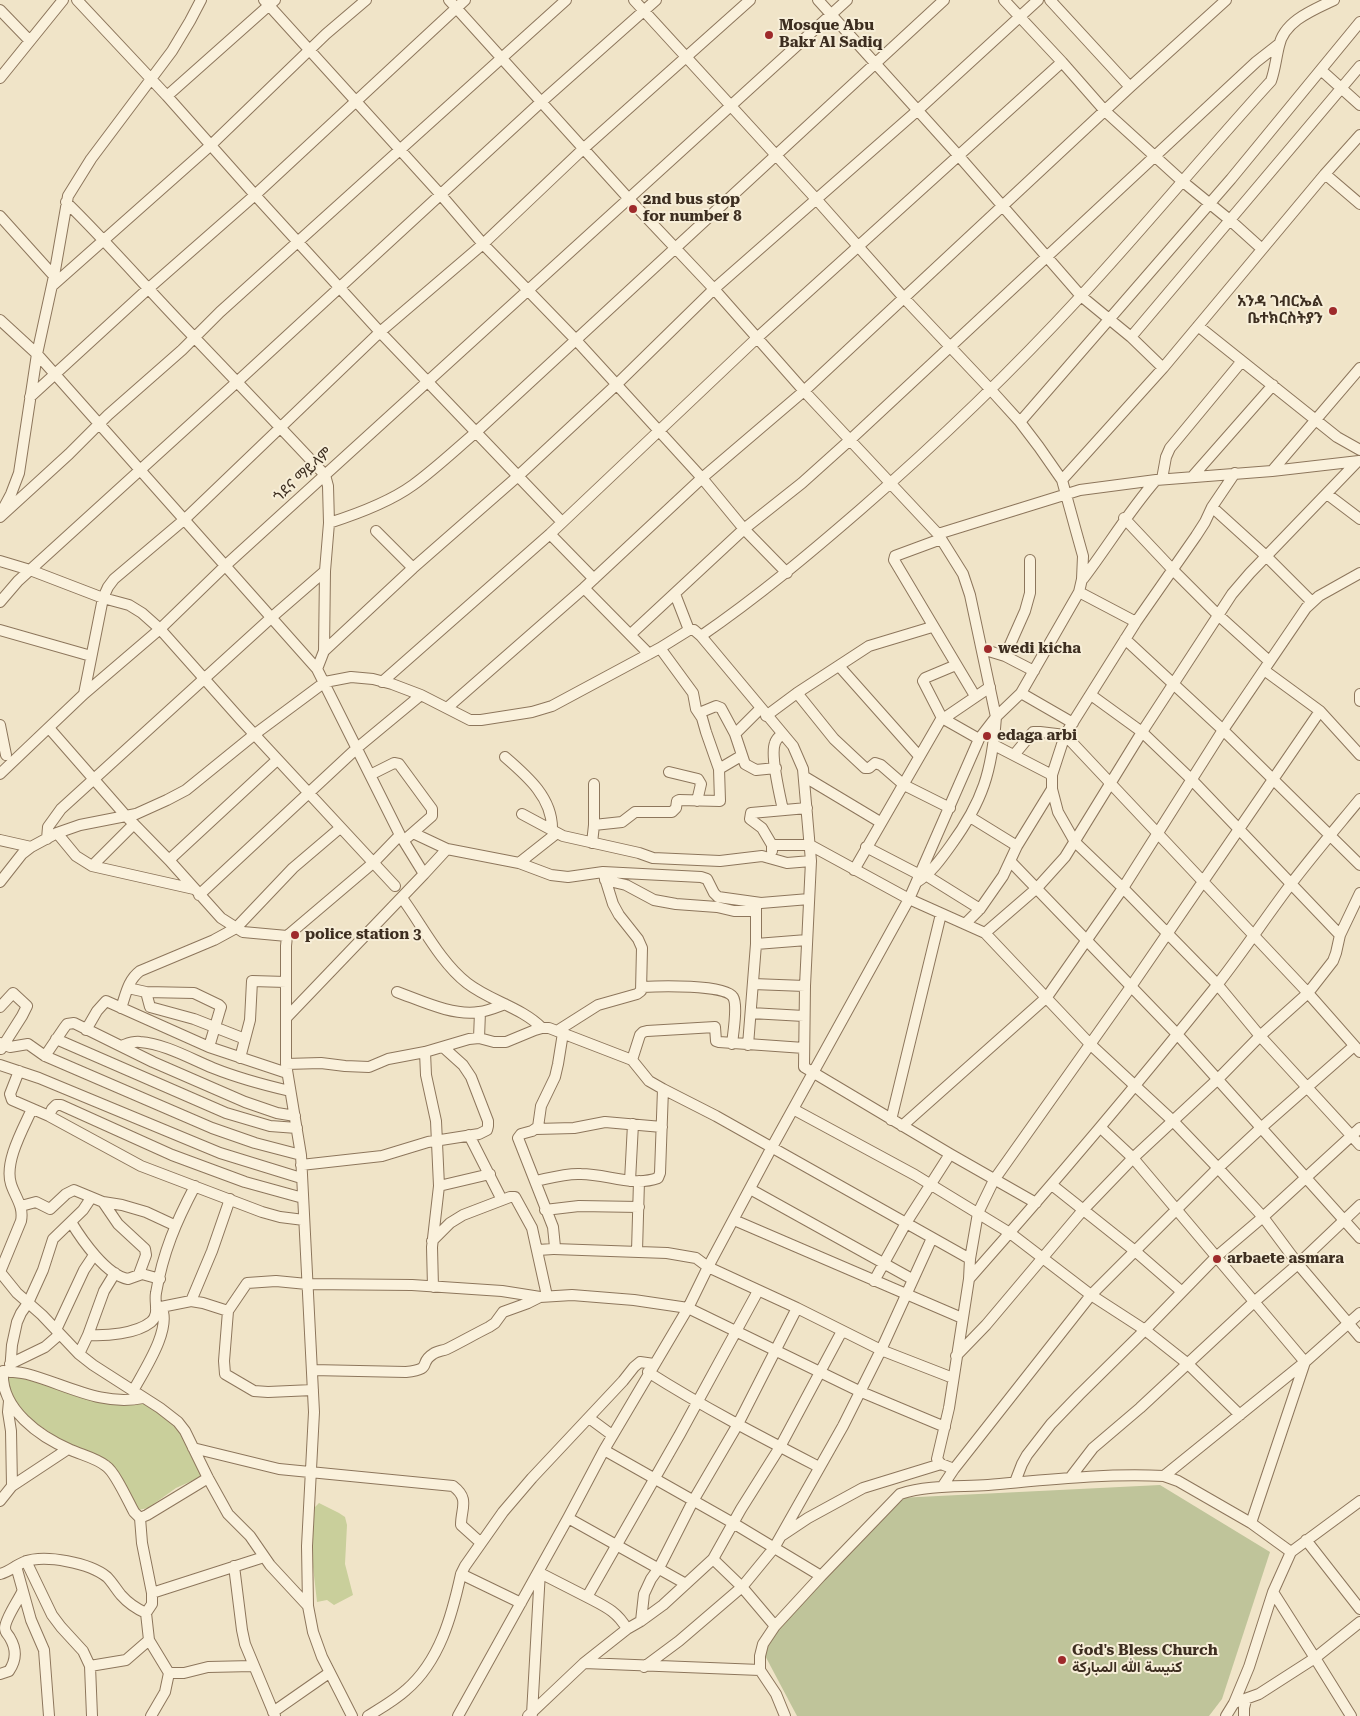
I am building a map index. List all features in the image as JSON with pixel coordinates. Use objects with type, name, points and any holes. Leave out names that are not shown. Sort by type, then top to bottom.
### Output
[{"type":"street","points":[[0,78],[63,0]]},
{"type":"street","points":[[77,0],[151,78],[380,332],[561,521]]},
{"type":"street","points":[[0,516],[12,494],[17,478],[37,354],[53,281],[66,202],[71,189],[182,36],[201,0]]},
{"type":"street","points":[[53,281],[211,145],[309,50],[366,0]]},
{"type":"street","points":[[449,0],[540,103],[714,289],[804,391],[940,536],[963,574],[982,649],[996,717],[994,745],[988,775],[970,817],[946,852],[921,878]]},
{"type":"street","points":[[30,397],[149,288],[255,195],[465,0]]},
{"type":"street","points":[[0,516],[298,241],[566,0]]},
{"type":"street","points":[[458,1716],[540,1570],[612,1435],[688,1308],[772,1147],[921,878],[979,739],[996,717],[1021,693],[1079,592],[1082,579],[1082,556],[1062,480],[1020,422],[904,298],[634,0]]},
{"type":"street","points":[[0,602],[18,580],[238,382],[540,103],[656,0]]},
{"type":"street","points":[[84,694],[103,598],[114,579],[185,519],[380,332],[483,244],[583,149],[750,0]]},
{"type":"street","points":[[818,0],[958,155],[1081,296],[1132,337],[1163,368]]},
{"type":"street","name":"ጎደና ማይላም","points":[[0,774],[84,694],[160,629],[324,475],[847,0]]},
{"type":"street","points":[[329,523],[346,518],[412,486],[475,433],[944,0]]},
{"type":"street","points":[[1004,0],[1105,111],[1262,249]]},
{"type":"street","points":[[324,652],[413,568],[517,477],[616,385],[714,289],[918,110],[1038,0]]},
{"type":"street","points":[[1050,0],[1130,87]]},
{"type":"street","points":[[447,708],[594,579],[702,478],[804,391],[1226,0]]},
{"type":"street","points":[[631,634],[744,529],[802,484],[1156,157],[1256,62],[1279,44],[1298,18],[1334,0]]},
{"type":"street","points":[[167,96],[270,2],[309,50],[483,244],[575,339],[702,478],[744,529],[787,573]]},
{"type":"street","points":[[0,10],[29,40]]},
{"type":"street","points":[[1020,422],[1210,203],[1360,22]]},
{"type":"street","points":[[702,636],[787,573],[890,484],[991,390],[1081,296],[1271,81],[1275,72],[1279,44]]},
{"type":"street","points":[[382,682],[550,534],[561,521],[659,432],[758,337],[1062,62]]},
{"type":"street","points":[[1132,337],[1360,66]]},
{"type":"street","points":[[1321,70],[1360,105]]},
{"type":"street","points":[[1062,480],[1163,368],[1262,249],[1360,136]]},
{"type":"street","points":[[1326,174],[1360,204]]},
{"type":"street","points":[[66,202],[104,239],[194,338],[238,382],[324,475],[330,500],[325,570],[324,652],[317,669]]},
{"type":"street","points":[[0,216],[53,281]]},
{"type":"street","points":[[0,320],[37,354],[100,423],[317,669],[402,838],[424,874]]},
{"type":"street","points":[[1198,326],[1337,437],[1360,450]]},
{"type":"street","points":[[1082,579],[1099,558],[1124,518],[1159,479],[1170,448],[1242,361]]},
{"type":"street","points":[[1272,470],[1360,368]]},
{"type":"street","points":[[1192,477],[1273,385]]},
{"type":"street","points":[[975,696],[932,626],[894,558],[895,556],[940,536],[1080,490],[1159,479],[1358,462]]},
{"type":"street","points":[[985,933],[1037,888],[1065,856],[1217,614],[1238,587],[1358,462]]},
{"type":"street","points":[[1235,473],[1212,507],[1205,522],[1136,622],[1065,735],[1052,775],[1052,789],[1058,812],[1075,842],[1217,984],[1260,1036],[1360,1145]]},
{"type":"street","points":[[1327,494],[1360,519]]},
{"type":"street","points":[[1212,507],[1266,556],[1312,602]]},
{"type":"street","points":[[1124,518],[1217,614],[1269,660]]},
{"type":"street","points":[[376,531],[413,568]]},
{"type":"street","points":[[550,534],[594,579]]},
{"type":"street","points":[[1005,656],[1025,611],[1030,593],[1030,560]]},
{"type":"street","points":[[0,561],[30,570],[103,598],[128,605],[142,614],[160,629],[394,886]]},
{"type":"street","points":[[47,839],[48,827],[53,818],[93,778],[325,570]]},
{"type":"street","points":[[902,1126],[1047,997],[1088,941],[1223,730],[1306,608],[1332,588],[1360,573]]},
{"type":"street","points":[[584,588],[649,654]]},
{"type":"street","points":[[1079,592],[1136,622]]},
{"type":"street","points":[[674,594],[689,630]]},
{"type":"street","points":[[735,734],[763,712],[797,693],[869,646],[932,626]]},
{"type":"street","points":[[0,630],[91,656]]},
{"type":"street","points":[[0,882],[15,861],[31,847],[56,833],[80,825],[126,816],[155,806],[186,790],[255,734],[324,682],[351,677],[382,682],[421,695],[470,720],[476,721],[544,710],[660,648],[689,630],[694,630],[702,636],[798,755],[805,777],[811,861],[805,986],[804,1066],[891,1120],[1036,1203]]},
{"type":"street","points":[[1125,639],[1223,730],[1360,865]]},
{"type":"street","points":[[594,825],[622,822],[635,812],[672,812],[676,802],[679,800],[720,802],[719,769],[702,718],[696,709],[691,690],[660,648]]},
{"type":"street","points":[[982,649],[1005,656],[1034,671]]},
{"type":"street","points":[[956,665],[923,679],[942,718],[979,739]]},
{"type":"street","points":[[839,666],[919,756]]},
{"type":"street","points":[[1264,670],[1320,711],[1360,755]]},
{"type":"street","points":[[854,870],[880,822],[904,785],[942,718],[990,687]]},
{"type":"street","points":[[797,693],[834,739],[853,758],[867,768],[875,763],[881,765],[904,785],[950,808]]},
{"type":"street","points":[[1021,693],[1073,722]]},
{"type":"street","points":[[1360,694],[1360,701]]},
{"type":"street","points":[[197,892],[310,793],[357,748],[421,695]]},
{"type":"street","points":[[1091,695],[1142,732],[1191,779],[1340,935]]},
{"type":"street","points":[[699,713],[719,706],[735,734],[744,764],[753,769],[776,768]]},
{"type":"street","points":[[940,1464],[937,1459],[945,1427],[978,1213],[994,1180],[1168,934],[1320,711]]},
{"type":"street","points":[[0,725],[3,755],[17,758]]},
{"type":"street","points":[[49,728],[126,816],[222,918],[243,932],[287,936]]},
{"type":"street","points":[[942,1488],[954,1469],[1092,1295],[1134,1251],[1262,1127],[1357,1049],[1308,993],[1110,785],[1065,735],[1033,732],[1014,755]]},
{"type":"street","points":[[782,734],[774,747],[783,810]]},
{"type":"street","points":[[994,745],[1052,775]]},
{"type":"street","points":[[505,756],[532,782],[544,797],[550,812],[554,831]]},
{"type":"street","points":[[719,769],[741,756]]},
{"type":"street","points":[[169,860],[278,760]]},
{"type":"street","points":[[350,1715],[329,1673],[313,1632],[308,1606],[307,1546],[314,1412],[301,1160],[287,1069],[286,946],[287,936],[402,838],[413,833],[432,816],[433,812],[399,764],[394,764],[370,775]]},
{"type":"street","points":[[669,772],[698,779],[701,784],[697,801]]},
{"type":"street","points":[[805,777],[880,822]]},
{"type":"street","points":[[592,843],[594,784]]},
{"type":"street","points":[[965,924],[980,909],[1003,876],[1017,846],[1052,789]]},
{"type":"street","points":[[969,1279],[1136,1086],[1254,936],[1291,884],[1360,799]]},
{"type":"street","points":[[773,858],[772,845],[762,828],[751,821],[750,814],[753,811],[807,808]]},
{"type":"street","points":[[522,814],[569,838],[639,853],[653,858],[720,862],[762,856],[787,863],[811,861]]},
{"type":"street","points":[[970,817],[1017,846]]},
{"type":"street","points":[[92,866],[134,824]]},
{"type":"street","points":[[121,1008],[133,976],[140,970],[214,940],[236,928],[293,868],[340,828]]},
{"type":"street","points":[[518,863],[554,831]]},
{"type":"street","points":[[56,833],[76,856],[92,866],[197,892]]},
{"type":"street","points":[[413,833],[447,849],[518,863],[559,876],[652,874],[705,877],[718,902]]},
{"type":"street","points":[[0,840],[31,847]]},
{"type":"street","points":[[772,845],[810,845],[909,900],[985,933],[1090,1044],[1173,1121],[1218,1168],[1263,1217],[1298,1264],[1360,1336]]},
{"type":"street","points":[[866,847],[980,909]]},
{"type":"street","points":[[287,1017],[447,849]]},
{"type":"street","points":[[652,874],[653,858]]},
{"type":"street","points":[[1010,861],[1218,1079],[1360,1238]]},
{"type":"street","points":[[604,876],[654,900],[676,904],[718,902],[734,911],[809,899]]},
{"type":"street","points":[[560,1032],[598,1005],[637,994],[641,991],[642,948],[638,939],[619,915],[613,904],[604,876]]},
{"type":"street","points":[[956,1356],[986,1325],[1082,1210],[1133,1158],[1218,1079],[1260,1036],[1308,993],[1332,961],[1340,935],[1360,893]]},
{"type":"street","points":[[402,898],[458,974],[486,995],[532,1018],[542,1028],[560,1032],[632,1060],[649,1081],[772,1147],[970,1259]]},
{"type":"street","points":[[748,1045],[756,944],[756,906]]},
{"type":"street","points":[[891,1120],[941,914]]},
{"type":"street","points":[[756,944],[807,940]]},
{"type":"street","points":[[240,1058],[250,1020],[252,981],[286,982]]},
{"type":"street","points":[[753,984],[805,986]]},
{"type":"street","points":[[642,987],[706,988],[721,990],[734,998],[732,1044]]},
{"type":"street","points":[[128,988],[146,992],[194,993],[209,999],[221,1007],[209,1047]]},
{"type":"street","points":[[146,992],[150,1007],[214,1026],[245,1039]]},
{"type":"street","points":[[397,992],[461,1012],[480,1012],[506,1004]]},
{"type":"street","points":[[0,1008],[14,993],[27,1006],[1,1046],[10,1047],[28,1044],[45,1056],[212,1128],[301,1160],[382,1156],[406,1148],[479,1134],[487,1130],[488,1121],[471,1076],[463,1065],[443,1046]]},
{"type":"street","points":[[86,1030],[97,1011],[106,1001],[209,1047],[240,1058],[287,1069],[321,1063],[369,1066],[388,1059],[425,1052],[469,1039],[479,1038],[494,1042],[506,1042],[542,1028]]},
{"type":"street","points":[[479,1038],[480,1012]]},
{"type":"street","points":[[734,1015],[804,1016]]},
{"type":"street","points":[[45,1056],[67,1024],[74,1023],[140,1055],[246,1102],[277,1114],[295,1116]]},
{"type":"street","points":[[632,1060],[640,1034],[643,1032],[714,1027],[716,1041],[732,1044],[804,1048]]},
{"type":"street","points":[[167,1049],[175,1032]]},
{"type":"street","points":[[536,1129],[539,1123],[541,1106],[558,1064],[560,1032]]},
{"type":"street","points":[[56,1039],[226,1113],[270,1126],[297,1128]]},
{"type":"street","points":[[121,1046],[139,1042],[167,1049],[258,1084],[290,1091]]},
{"type":"street","points":[[425,1052],[426,1075],[435,1112],[440,1186],[432,1240],[433,1286]]},
{"type":"street","points":[[131,1072],[140,1055]]},
{"type":"street","points":[[0,1065],[128,1114],[220,1153],[301,1178]]},
{"type":"street","points":[[18,1071],[10,1097],[12,1100],[49,1116],[141,1166],[280,1217],[304,1220]]},
{"type":"street","points":[[536,1181],[580,1173],[635,1181],[658,1178],[660,1173],[663,1089]]},
{"type":"street","points":[[49,1116],[56,1105],[61,1105],[172,1155],[246,1182],[302,1198]]},
{"type":"street","points":[[794,1109],[930,1184],[1010,1233],[1092,1295],[1145,1330],[1188,1364],[1240,1415]]},
{"type":"street","points":[[32,1110],[18,1141],[9,1170],[10,1183],[23,1214],[0,1272],[17,1294],[79,1354],[178,1422],[185,1431],[228,1514],[250,1536],[270,1565],[308,1606]]},
{"type":"street","points":[[554,1248],[555,1241],[552,1228],[536,1181],[518,1141],[520,1134],[536,1129],[574,1128],[605,1122],[662,1127]]},
{"type":"street","points":[[633,1124],[635,1181],[639,1207],[637,1251]]},
{"type":"street","points":[[1101,1128],[1133,1158],[1305,1362]]},
{"type":"street","points":[[1014,1482],[1024,1459],[1051,1424],[1114,1359],[1216,1257],[1263,1217],[1360,1128]]},
{"type":"street","points":[[469,1135],[502,1200]]},
{"type":"street","points":[[874,1281],[906,1222],[950,1154]]},
{"type":"street","points":[[440,1186],[490,1174]]},
{"type":"street","points":[[1052,1185],[1181,1291]]},
{"type":"street","points":[[88,1335],[103,1336],[127,1332],[151,1322],[158,1308],[155,1294],[167,1245],[174,1225],[194,1186]]},
{"type":"street","points":[[750,1189],[912,1279]]},
{"type":"street","points":[[21,1206],[36,1202],[50,1209],[66,1194],[74,1190],[103,1202],[136,1209],[174,1225]]},
{"type":"street","points":[[432,1240],[450,1223],[463,1215],[510,1197],[515,1197],[528,1220],[538,1250],[543,1296]]},
{"type":"street","points":[[91,1198],[83,1210],[53,1239],[28,1303],[20,1313],[2,1379],[9,1401],[30,1427],[68,1449],[108,1466],[134,1512],[140,1518],[142,1543],[152,1593],[152,1604],[146,1613],[149,1640],[169,1673],[165,1692],[151,1716]]},
{"type":"street","points":[[191,1301],[212,1251],[230,1199]]},
{"type":"street","points":[[103,1202],[118,1224],[145,1249],[146,1256],[139,1274]]},
{"type":"street","points":[[1070,1478],[1093,1448],[1298,1264],[1360,1205]]},
{"type":"street","points":[[545,1210],[579,1206],[639,1207]]},
{"type":"street","points":[[734,1220],[962,1318]]},
{"type":"street","points":[[71,1222],[94,1255],[115,1273],[128,1279],[139,1274],[160,1279]]},
{"type":"street","points":[[644,1667],[679,1641],[742,1587],[774,1548],[843,1426],[881,1350],[932,1238]]},
{"type":"street","points":[[538,1250],[554,1248],[637,1251],[684,1255],[696,1258],[708,1267],[797,1308],[881,1350],[953,1378]]},
{"type":"street","points":[[6,1369],[46,1347],[58,1332],[84,1270],[94,1255]]},
{"type":"street","points":[[79,1354],[104,1291],[115,1273]]},
{"type":"street","points":[[313,1390],[268,1392],[254,1390],[225,1374],[224,1361],[228,1311],[247,1283],[276,1281],[307,1284],[433,1286],[543,1296],[572,1295],[634,1300],[688,1308],[859,1391],[945,1427]]},
{"type":"street","points":[[587,1597],[654,1480],[758,1290]]},
{"type":"street","points":[[312,1370],[419,1371],[424,1368],[429,1357],[434,1353],[443,1351],[489,1327],[495,1323],[503,1312],[543,1296]]},
{"type":"street","points":[[158,1308],[191,1301],[228,1311]]},
{"type":"street","points":[[133,1391],[155,1351],[163,1326],[164,1313],[158,1308]]},
{"type":"street","points":[[641,1621],[644,1594],[651,1579],[659,1568],[693,1501],[738,1424],[797,1308]]},
{"type":"street","points":[[1164,1476],[1305,1362],[1360,1313]]},
{"type":"street","points":[[531,1715],[584,1663],[627,1629],[663,1605],[713,1559],[780,1446],[842,1331]]},
{"type":"street","points":[[1251,1523],[1305,1362]]},
{"type":"street","points":[[368,1716],[408,1689],[428,1664],[442,1640],[451,1615],[461,1574],[502,1512],[638,1363],[651,1368],[698,1401],[738,1424],[819,1466]]},
{"type":"street","points":[[6,1369],[97,1397],[118,1400],[143,1398]]},
{"type":"street","points":[[9,1401],[12,1486]]},
{"type":"street","points":[[589,1418],[612,1435]]},
{"type":"street","points":[[193,1448],[280,1469],[453,1486],[460,1491],[464,1499],[461,1526],[481,1543]]},
{"type":"street","points":[[0,1501],[12,1486],[68,1449]]},
{"type":"street","points":[[604,1450],[733,1523],[821,1576]]},
{"type":"street","points":[[780,1536],[808,1518],[863,1488],[940,1464],[954,1469]]},
{"type":"street","points":[[785,1716],[776,1694],[760,1670],[760,1656],[763,1644],[775,1626],[900,1494],[942,1488],[1070,1478],[1164,1476],[1178,1481],[1251,1523],[1291,1552]]},
{"type":"street","points":[[140,1518],[208,1478]]},
{"type":"street","points":[[1226,1716],[1234,1703],[1249,1667],[1274,1592],[1291,1552],[1360,1501]]},
{"type":"street","points":[[568,1518],[686,1584]]},
{"type":"street","points":[[1306,1540],[1360,1609]]},
{"type":"street","points":[[152,1593],[264,1557]]},
{"type":"street","points":[[0,1574],[21,1563],[43,1559],[79,1564],[94,1569],[106,1576],[122,1597],[136,1609],[146,1613]]},
{"type":"street","points":[[713,1559],[742,1587],[775,1626]]},
{"type":"street","points":[[21,1563],[22,1592],[31,1620],[44,1650],[49,1716]]},
{"type":"street","points":[[21,1563],[52,1615],[83,1651],[90,1666],[92,1716]]},
{"type":"street","points":[[234,1566],[242,1630],[253,1666],[274,1714],[329,1673]]},
{"type":"street","points":[[540,1570],[612,1610],[621,1618],[627,1629]]},
{"type":"street","points":[[531,1715],[540,1570]]},
{"type":"street","points":[[461,1574],[521,1603]]},
{"type":"street","points":[[0,1674],[9,1672],[15,1661],[15,1648],[5,1627],[6,1621],[22,1592]]},
{"type":"street","points":[[1274,1592],[1351,1716]]},
{"type":"street","points":[[1234,1703],[1259,1694],[1315,1658],[1360,1622]]},
{"type":"street","points":[[90,1666],[126,1660],[149,1640]]},
{"type":"street","points":[[584,1663],[644,1667],[760,1670]]},
{"type":"street","points":[[169,1673],[184,1673],[208,1668],[253,1666]]},
{"type":"street","points":[[1244,1716],[1246,1700]]},
{"type":"green space","points":[[6,1371],[92,1395],[155,1405],[181,1426],[203,1476],[176,1488],[148,1508],[138,1510],[109,1461],[64,1442],[30,1419],[12,1397],[6,1384]]},
{"type":"green space","points":[[1160,1485],[1270,1552],[1222,1699],[1209,1716],[797,1716],[761,1648],[898,1498]]},
{"type":"green space","points":[[319,1503],[345,1517],[347,1525],[345,1564],[353,1595],[334,1605],[327,1600],[317,1602],[311,1549],[312,1510]]},
{"type":"place","name":"Mosque Abu Bakr Al Sadiq","points":[[769,35]]},
{"type":"place","name":"2nd bus stop for number 8","points":[[633,209]]},
{"type":"place","name":"አንዳ ገብርኤል ቤተክርስትያን","points":[[1333,311]]},
{"type":"place","name":"wedi kicha","points":[[988,649]]},
{"type":"place","name":"edaga arbi","points":[[987,736]]},
{"type":"place","name":"police station 3","points":[[295,935]]},
{"type":"place","name":"arbaete asmara","points":[[1217,1259]]},
{"type":"place","name":"God's Bless Church كنيسة الله المباركة","points":[[1062,1660]]}]
